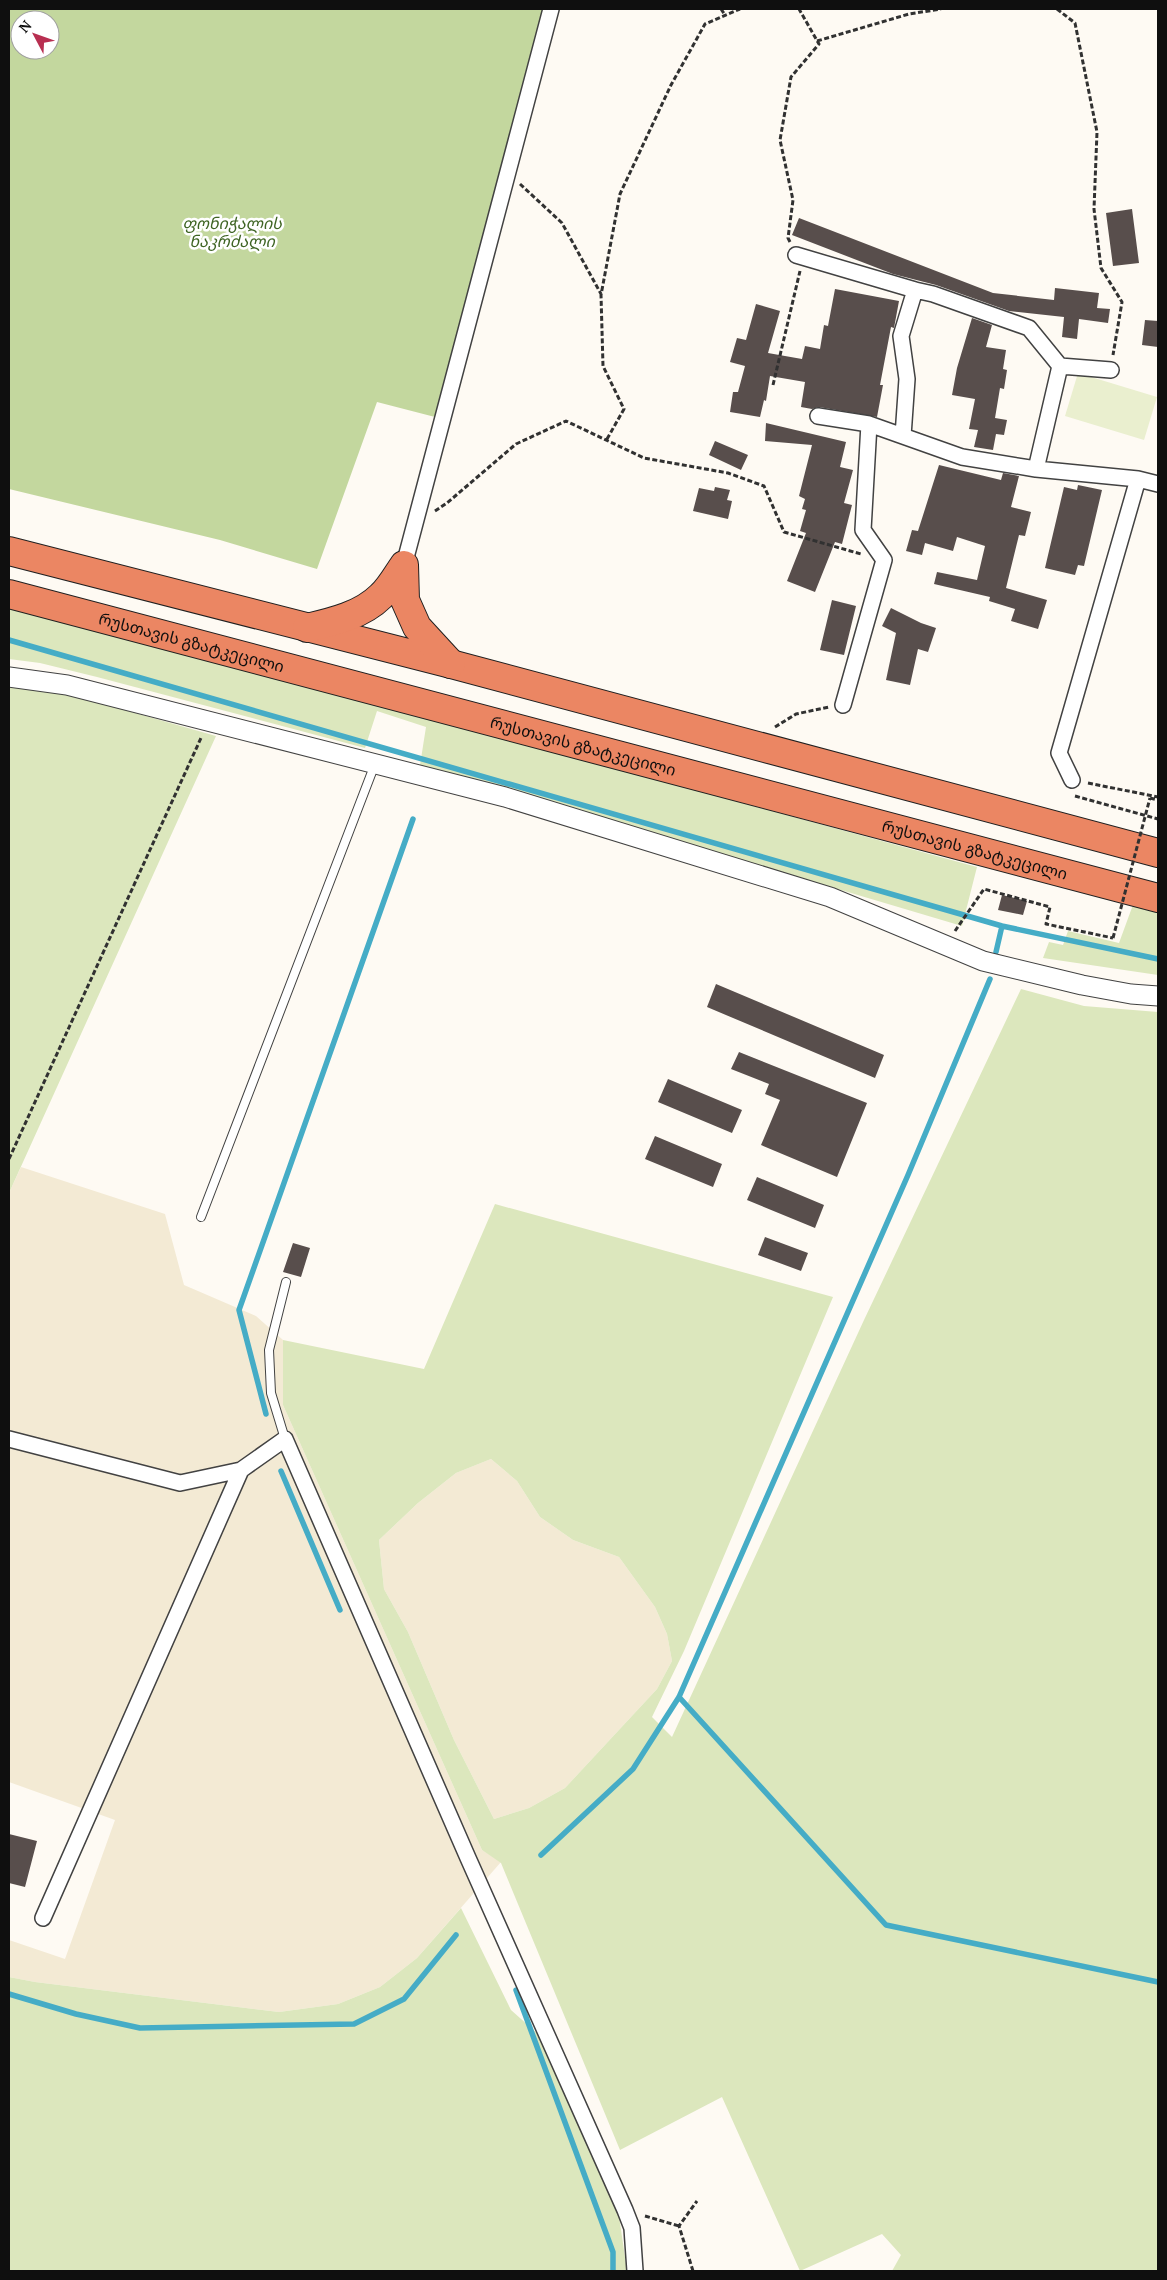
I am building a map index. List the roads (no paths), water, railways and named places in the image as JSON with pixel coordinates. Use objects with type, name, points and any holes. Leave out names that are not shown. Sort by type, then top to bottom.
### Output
[{"type":"highway","points":[[9,551],[451,664],[1158,853]]},
{"type":"highway","points":[[307,628],[335,622],[361,610],[382,596],[404,565]]},
{"type":"highway","points":[[404,565],[405,600],[417,627],[451,664]]},
{"type":"highway","name":"რუსთავის გზატკეცილი","points":[[9,594],[1158,898]]},
{"type":"highway","points":[[9,611],[22,606],[42,603]]},
{"type":"street","points":[[404,565],[417,522],[506,171],[551,9]]},
{"type":"street","points":[[796,255],[934,294],[1029,328],[1060,366],[1111,370]]},
{"type":"street","points":[[903,436],[907,379],[901,336],[915,290]]},
{"type":"street","points":[[1036,469],[1060,366]]},
{"type":"street","points":[[818,416],[869,424],[962,457],[1036,469],[1138,479],[1158,484]]},
{"type":"street","points":[[843,705],[884,560],[863,530],[869,424]]},
{"type":"street","points":[[1072,780],[1059,753],[1138,479]]},
{"type":"street","points":[[9,677],[66,685],[505,797],[830,898],[983,961],[1082,985],[1131,994],[1158,996]]},
{"type":"street","points":[[9,1439],[180,1483],[242,1470],[285,1439],[468,1858],[625,2210],[632,2228],[635,2271]]},
{"type":"street","points":[[43,1918],[242,1470]]},
{"type":"lane","points":[[201,1216],[375,764]]},
{"type":"lane","points":[[285,1439],[271,1393],[269,1350],[286,1282]]},
{"type":"waterway","points":[[9,640],[1002,926],[1158,959]]},
{"type":"waterway","points":[[266,1414],[239,1310],[413,819]]},
{"type":"waterway","points":[[996,952],[1002,926]]},
{"type":"waterway","points":[[541,1855],[633,1769],[679,1697],[908,1175],[990,979]]},
{"type":"waterway","points":[[281,1471],[340,1610]]},
{"type":"waterway","points":[[679,1697],[886,1925],[1158,1982]]},
{"type":"waterway","points":[[9,1994],[76,2014],[140,2028],[354,2024],[404,1999],[456,1935]]},
{"type":"waterway","points":[[516,1990],[613,2252],[613,2271]]},
{"type":"park label","name":"ფონიჭალის ნაკრძალი","points":[[232,232]]}]
